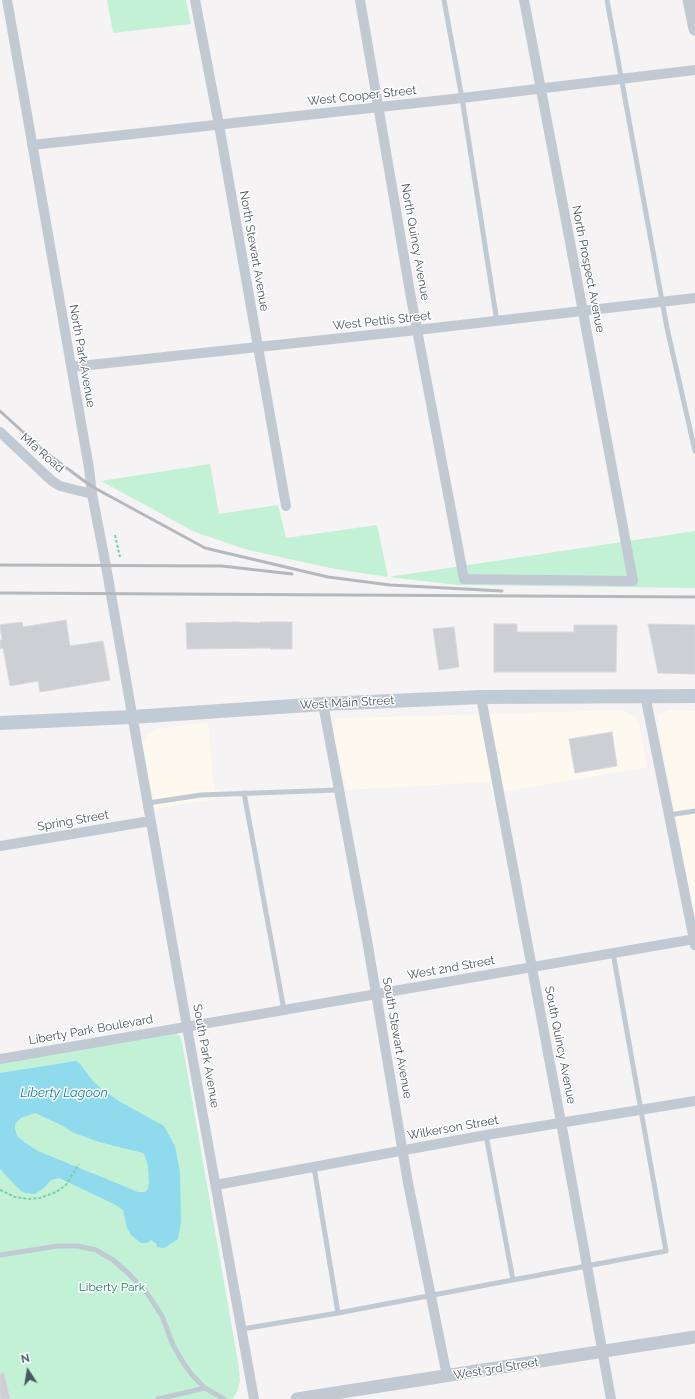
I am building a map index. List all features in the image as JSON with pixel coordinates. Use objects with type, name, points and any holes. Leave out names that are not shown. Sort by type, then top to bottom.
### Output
[{"type":"main road","name":"West Main Street","points":[[0,723],[323,704],[481,697],[695,696]]},
{"type":"street","name":"North Park Avenue","points":[[7,0],[92,494],[132,716]]},
{"type":"street","name":"North Stewart Avenue","points":[[195,0],[220,125],[286,506]]},
{"type":"street","name":"North Quincy Avenue","points":[[360,0],[417,330],[464,579],[550,580]]},
{"type":"street","name":"North Prospect Avenue","points":[[524,0],[632,581],[550,580]]},
{"type":"street","points":[[690,0],[695,29]]},
{"type":"street","name":"West Cooper Street","points":[[32,145],[541,90],[695,70]]},
{"type":"street","name":"West Pettis Street","points":[[71,367],[497,322],[695,298]]},
{"type":"street","name":"Mfa Road","points":[[0,432],[52,481],[60,486],[92,494]]},
{"type":"street","points":[[645,696],[695,941]]},
{"type":"street","name":"South Quincy Avenue","points":[[481,697],[562,1122],[611,1399]]},
{"type":"street","name":"South Stewart Avenue","points":[[323,704],[403,1150],[447,1376]]},
{"type":"street","name":"South Park Avenue","points":[[132,716],[254,1399]]},
{"type":"street","name":"Spring Street","points":[[0,846],[150,821]]},
{"type":"street","name":"West 2nd Street","points":[[187,1027],[613,953],[695,941]]},
{"type":"street","name":"Liberty Park Boulevard","points":[[0,1058],[187,1027]]},
{"type":"street","name":"Wilkerson Street","points":[[216,1185],[486,1135],[695,1101]]},
{"type":"street","name":"West 3rd Street","points":[[297,1399],[695,1337]]},
{"type":"lane","points":[[444,0],[462,98],[497,322]]},
{"type":"lane","points":[[607,0],[663,303],[695,451]]},
{"type":"lane","points":[[148,803],[201,795],[338,790]]},
{"type":"lane","points":[[244,793],[284,1010]]},
{"type":"lane","points":[[669,815],[695,811]]},
{"type":"lane","points":[[242,1329],[338,1313],[666,1251],[613,953]]},
{"type":"lane","points":[[486,1135],[513,1280]]},
{"type":"lane","points":[[314,1167],[338,1313]]},
{"type":"lane","points":[[0,1255],[58,1246],[78,1246],[96,1250],[112,1260],[128,1273],[148,1293],[162,1316],[173,1345],[193,1376],[205,1388],[224,1399]]},
{"type":"lane","points":[[158,1399],[205,1388]]},
{"type":"path","points":[[115,535],[120,557]]},
{"type":"path","points":[[0,1190],[15,1197],[29,1199],[40,1198],[56,1192],[66,1185],[79,1164]]},
{"type":"shaded area","points":[[623,710],[635,716],[640,728],[647,767],[493,794],[489,782],[347,790],[333,732],[334,720],[347,718]]},
{"type":"shaded area","points":[[669,710],[695,711],[695,921],[658,723],[659,715]]},
{"type":"shaded area","points":[[208,722],[215,800],[199,801],[155,809],[142,742],[148,734],[157,729]]},
{"type":"green space","points":[[107,0],[186,0],[191,24],[113,33]]},
{"type":"green space","points":[[210,464],[219,514],[278,505],[286,538],[377,525],[388,577],[335,569],[248,550],[195,532],[101,481]]},
{"type":"green space","points":[[695,531],[695,588],[458,585],[388,577]]},
{"type":"green space","name":"Liberty Park","points":[[172,1033],[179,1035],[182,1042],[239,1368],[240,1381],[237,1392],[232,1399],[0,1399],[0,1062]]},
{"type":"water","name":"Liberty Lagoon","points":[[76,1061],[92,1080],[103,1090],[119,1101],[164,1126],[175,1146],[180,1172],[181,1222],[178,1239],[164,1248],[157,1247],[156,1243],[151,1240],[147,1243],[141,1243],[131,1235],[127,1228],[123,1210],[114,1204],[59,1178],[51,1180],[45,1187],[34,1194],[21,1191],[0,1169],[0,1073]],"holes":[[[35,1113],[74,1133],[99,1142],[143,1153],[148,1166],[148,1189],[145,1192],[138,1192],[38,1151],[17,1136],[15,1129],[15,1124],[21,1118]]]},
{"type":"building","points":[[66,620],[70,646],[103,641],[110,680],[40,692],[38,681],[10,686],[3,648],[0,649],[0,640],[2,640],[0,625],[22,622],[23,627]]},
{"type":"building","points":[[292,622],[292,649],[187,649],[186,623]]},
{"type":"building","points":[[494,624],[517,624],[517,632],[574,632],[574,625],[617,625],[616,672],[494,672]]},
{"type":"building","points":[[648,624],[695,625],[695,674],[658,673]]},
{"type":"building","points":[[454,627],[459,667],[439,670],[433,629]]},
{"type":"building","points":[[612,732],[617,766],[575,773],[569,739]]},
{"type":"building","points":[[0,1373],[4,1373],[10,1399],[0,1399]]},
{"type":"railway","points":[[0,411],[45,452],[91,486],[205,548],[328,577],[390,585],[502,591]]},
{"type":"railway","points":[[0,565],[222,566],[292,574]]},
{"type":"railway","points":[[0,593],[695,597]]}]
